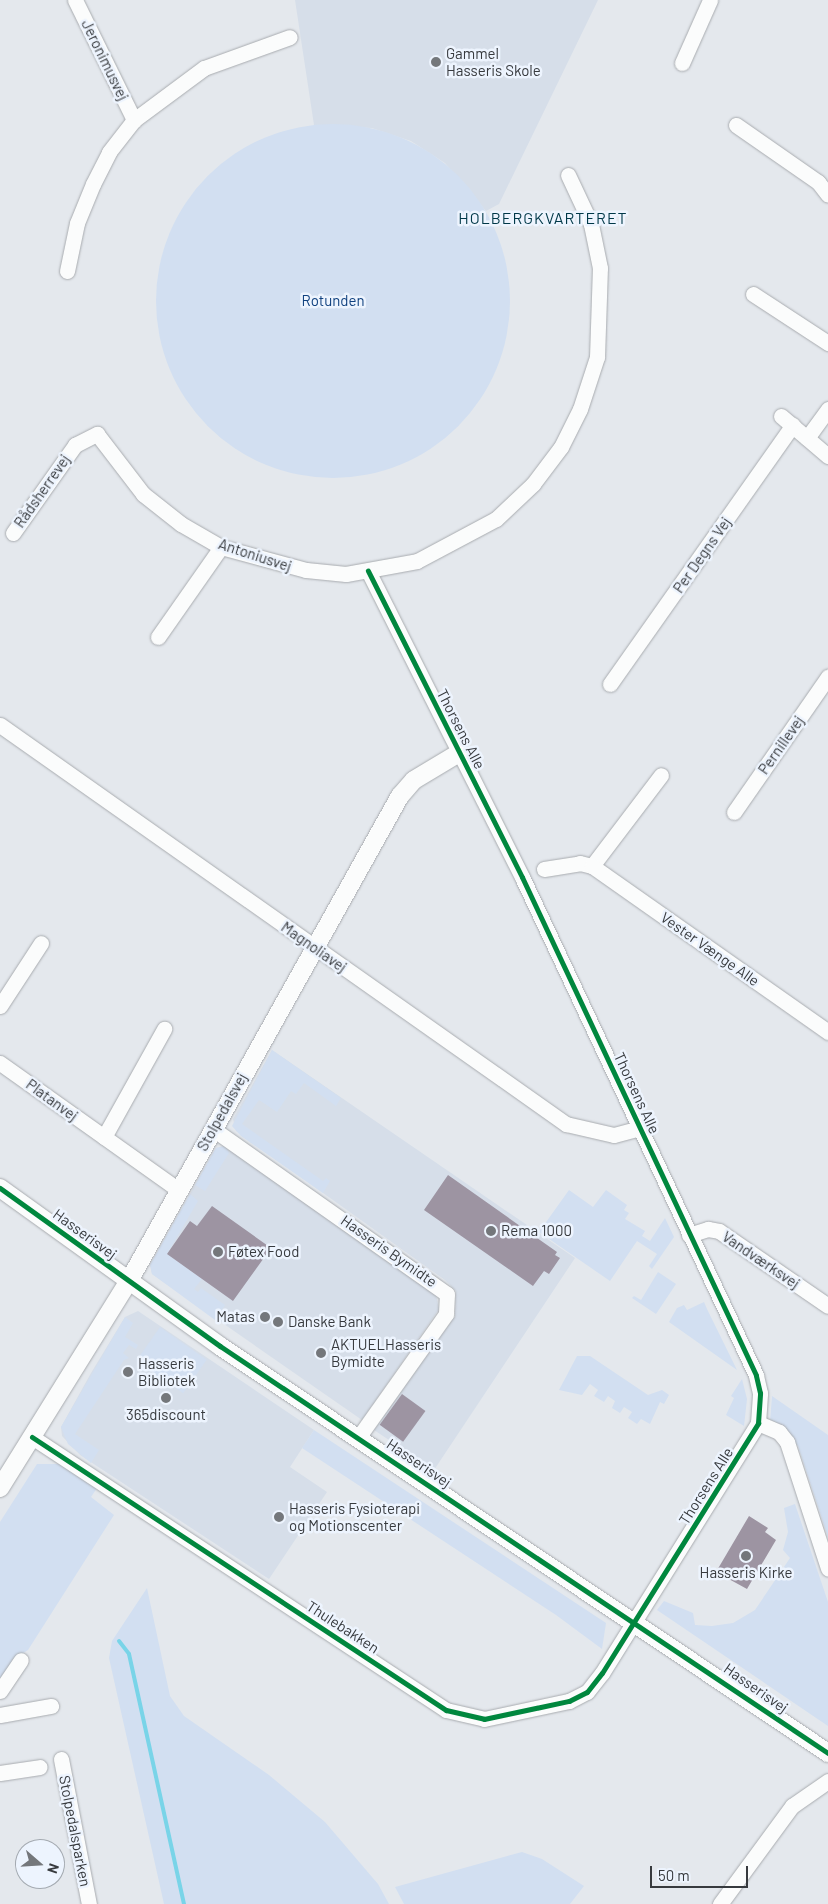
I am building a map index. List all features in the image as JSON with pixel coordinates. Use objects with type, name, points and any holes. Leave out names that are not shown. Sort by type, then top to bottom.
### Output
[{"type":"street","name":"Jeronimusvej","points":[[75,0],[134,120]]},
{"type":"street","points":[[682,63],[710,0]]},
{"type":"street","points":[[67,270],[76,223],[93,184],[109,152],[134,120],[204,68],[290,37]]},
{"type":"street","points":[[736,125],[818,182],[828,196]]},
{"type":"street","name":"Antoniusvej","points":[[97,434],[143,494],[181,524],[221,547],[306,570],[368,571],[417,561],[496,519],[532,484],[569,432],[597,357],[602,306],[600,268],[591,224],[568,175]]},
{"type":"street","points":[[753,294],[828,343]]},
{"type":"street","points":[[828,409],[807,438],[828,456]]},
{"type":"street","name":"Per Degns Vej","points":[[610,684],[787,421],[807,438]]},
{"type":"street","name":"Rådsherrevej","points":[[13,534],[75,445],[97,434]]},
{"type":"street","points":[[158,638],[221,547]]},
{"type":"street","name":"Thorsens Alle","points":[[368,571],[459,753],[640,1128],[756,1375],[760,1393],[758,1423],[635,1621]]},
{"type":"street","name":"Pernillevej","points":[[734,812],[828,677]]},
{"type":"street","name":"Magnoliavej","points":[[0,725],[566,1124],[614,1135],[640,1128]]},
{"type":"street","name":"Stolpedalsvej","points":[[0,1488],[129,1281],[400,796],[414,780],[459,753]]},
{"type":"street","points":[[544,869],[580,864],[592,866],[661,775]]},
{"type":"street","name":"Vester Vænge Alle","points":[[592,866],[828,1032]]},
{"type":"street","points":[[0,1006],[41,943]]},
{"type":"street","points":[[104,1137],[164,1029]]},
{"type":"street","name":"Platanvej","points":[[0,1063],[179,1190]]},
{"type":"street","name":"Hasseris Bymidte","points":[[213,1129],[447,1294],[446,1314],[358,1438]]},
{"type":"street","name":"Hasserisvej","points":[[0,1188],[129,1281],[358,1438],[635,1621],[828,1753]]},
{"type":"street","name":"Vandværksvej","points":[[689,1235],[708,1229],[719,1231],[828,1306]]},
{"type":"street","points":[[758,1423],[779,1432],[787,1442],[828,1568]]},
{"type":"street","name":"Thulebakken","points":[[32,1437],[446,1710],[462,1717],[484,1719],[579,1698],[602,1673],[635,1621]]},
{"type":"street","points":[[0,1691],[21,1660]]},
{"type":"street","points":[[0,1714],[51,1706]]},
{"type":"street","name":"Stolpedalsparken","points":[[61,1759],[89,1904]]},
{"type":"street","name":"Stolpedalsparken","points":[[0,1774],[40,1767]]},
{"type":"street","points":[[720,1904],[792,1806],[828,1781]]},
{"type":"shaded area","name":"Gammel Hasseris Skole","points":[[295,0],[598,0],[499,204],[486,211],[445,163],[411,141],[372,128],[314,125]]},
{"type":"shaded area","points":[[272,1050],[575,1258],[434,1470],[374,1430],[455,1316],[456,1291],[445,1280],[236,1131],[233,1119]]},
{"type":"shaded area","points":[[225,1146],[436,1295],[439,1309],[362,1420],[152,1274],[150,1265],[216,1148]]},
{"type":"shaded area","points":[[138,1311],[314,1430],[290,1467],[327,1492],[269,1579],[80,1455],[62,1436],[61,1427],[125,1317]]},
{"type":"green space","name":"Rotunden","points":[[333,124],[367,128],[401,138],[431,154],[458,176],[480,203],[496,233],[506,267],[510,301],[506,335],[496,369],[480,399],[458,426],[431,448],[401,464],[367,474],[333,478],[299,474],[265,464],[235,448],[208,426],[186,399],[170,369],[160,335],[156,301],[160,267],[170,233],[186,203],[208,176],[235,154],[265,138],[299,128]]},
{"type":"green space","points":[[272,1050],[341,1098],[336,1106],[304,1083],[296,1094],[291,1091],[277,1112],[259,1100],[242,1124],[323,1181],[326,1178],[330,1181],[323,1193],[241,1136],[232,1126]]},
{"type":"green space","points":[[225,1146],[229,1153],[205,1191],[195,1185],[216,1148]]},
{"type":"green space","points":[[569,1190],[593,1207],[606,1190],[627,1205],[624,1210],[629,1213],[625,1219],[645,1231],[642,1236],[650,1241],[665,1218],[674,1237],[652,1269],[649,1266],[657,1254],[637,1241],[610,1281],[539,1232]]},
{"type":"green space","points":[[190,1194],[198,1201],[167,1254],[202,1279],[194,1289],[198,1292],[201,1288],[225,1305],[215,1320],[152,1274],[150,1265]]},
{"type":"green space","points":[[658,1272],[676,1284],[656,1314],[632,1298],[634,1296],[641,1300]]},
{"type":"green space","points":[[704,1302],[737,1370],[669,1322],[677,1308],[684,1305],[687,1310]]},
{"type":"green space","points":[[125,1317],[133,1323],[125,1337],[138,1345],[136,1349],[129,1345],[123,1353],[129,1358],[124,1360],[75,1434],[99,1450],[91,1463],[68,1444],[61,1427]]},
{"type":"green space","points":[[160,1327],[207,1360],[183,1393],[136,1361]]},
{"type":"green space","points":[[577,1356],[590,1356],[648,1395],[662,1390],[669,1395],[664,1404],[660,1402],[650,1424],[641,1419],[637,1424],[628,1418],[632,1412],[624,1407],[620,1413],[612,1408],[615,1401],[608,1396],[604,1402],[594,1396],[598,1390],[590,1384],[582,1395],[559,1390]]},
{"type":"green space","points":[[742,1379],[747,1399],[744,1426],[726,1415],[734,1398],[731,1396]]},
{"type":"green space","points":[[772,1396],[828,1435],[828,1537],[798,1446],[770,1422]]},
{"type":"green space","points":[[314,1430],[606,1623],[602,1649],[556,1615],[302,1448]]},
{"type":"green space","points":[[37,1464],[60,1464],[97,1488],[91,1497],[114,1515],[28,1650],[14,1659],[0,1681],[0,1522]]},
{"type":"green space","points":[[795,1504],[828,1602],[828,1726],[657,1610],[664,1601],[693,1613],[695,1625],[712,1626],[733,1623],[755,1610],[790,1558],[783,1550],[788,1532],[784,1508]]},
{"type":"green space","points":[[147,1588],[170,1696],[184,1716],[269,1775],[325,1822],[378,1884],[389,1904],[164,1904],[109,1658],[112,1641]]},
{"type":"green space","points":[[522,1852],[542,1859],[584,1886],[570,1904],[404,1904],[395,1887]]},
{"type":"building","name":"Rema 1000","points":[[448,1175],[557,1252],[555,1255],[560,1258],[549,1274],[544,1271],[533,1286],[424,1210]]},
{"type":"building","name":"Føtex Food","points":[[212,1206],[271,1248],[233,1301],[167,1254],[190,1221],[197,1226]]},
{"type":"building","points":[[402,1394],[425,1411],[403,1442],[380,1425]]},
{"type":"building","name":"Hasseris Kirke","points":[[749,1516],[768,1528],[765,1532],[776,1540],[747,1589],[716,1572]]},
{"type":"waterway","points":[[119,1641],[129,1654],[184,1904]]},
{"type":"cycle path","points":[[32,1437],[446,1710],[484,1719],[569,1701],[587,1692],[602,1673],[758,1423],[760,1393],[756,1375],[522,877],[368,571]]},
{"type":"cycle path","points":[[0,1188],[220,1346],[828,1753]]},
{"type":"place","name":"Gammel Hasseris Skole","points":[[436,62]]},
{"type":"place","name":"Rema 1000","points":[[491,1231]]},
{"type":"place","name":"Føtex Food","points":[[218,1252]]},
{"type":"place","name":"Matas","points":[[265,1317]]},
{"type":"place","name":"Danske Bank","points":[[278,1322]]},
{"type":"place","name":"AKTUELHasseris Bymidte","points":[[321,1353]]},
{"type":"place","name":"Hasseris Bibliotek","points":[[128,1372]]},
{"type":"place","name":"365discount","points":[[166,1398]]},
{"type":"place","name":"Hasseris Fysioterapi og Motionscenter","points":[[279,1517]]},
{"type":"place","name":"Hasseris Kirke","points":[[746,1556]]},
{"type":"district","name":"HOLBERGKVARTERET","points":[[543,218]]}]
